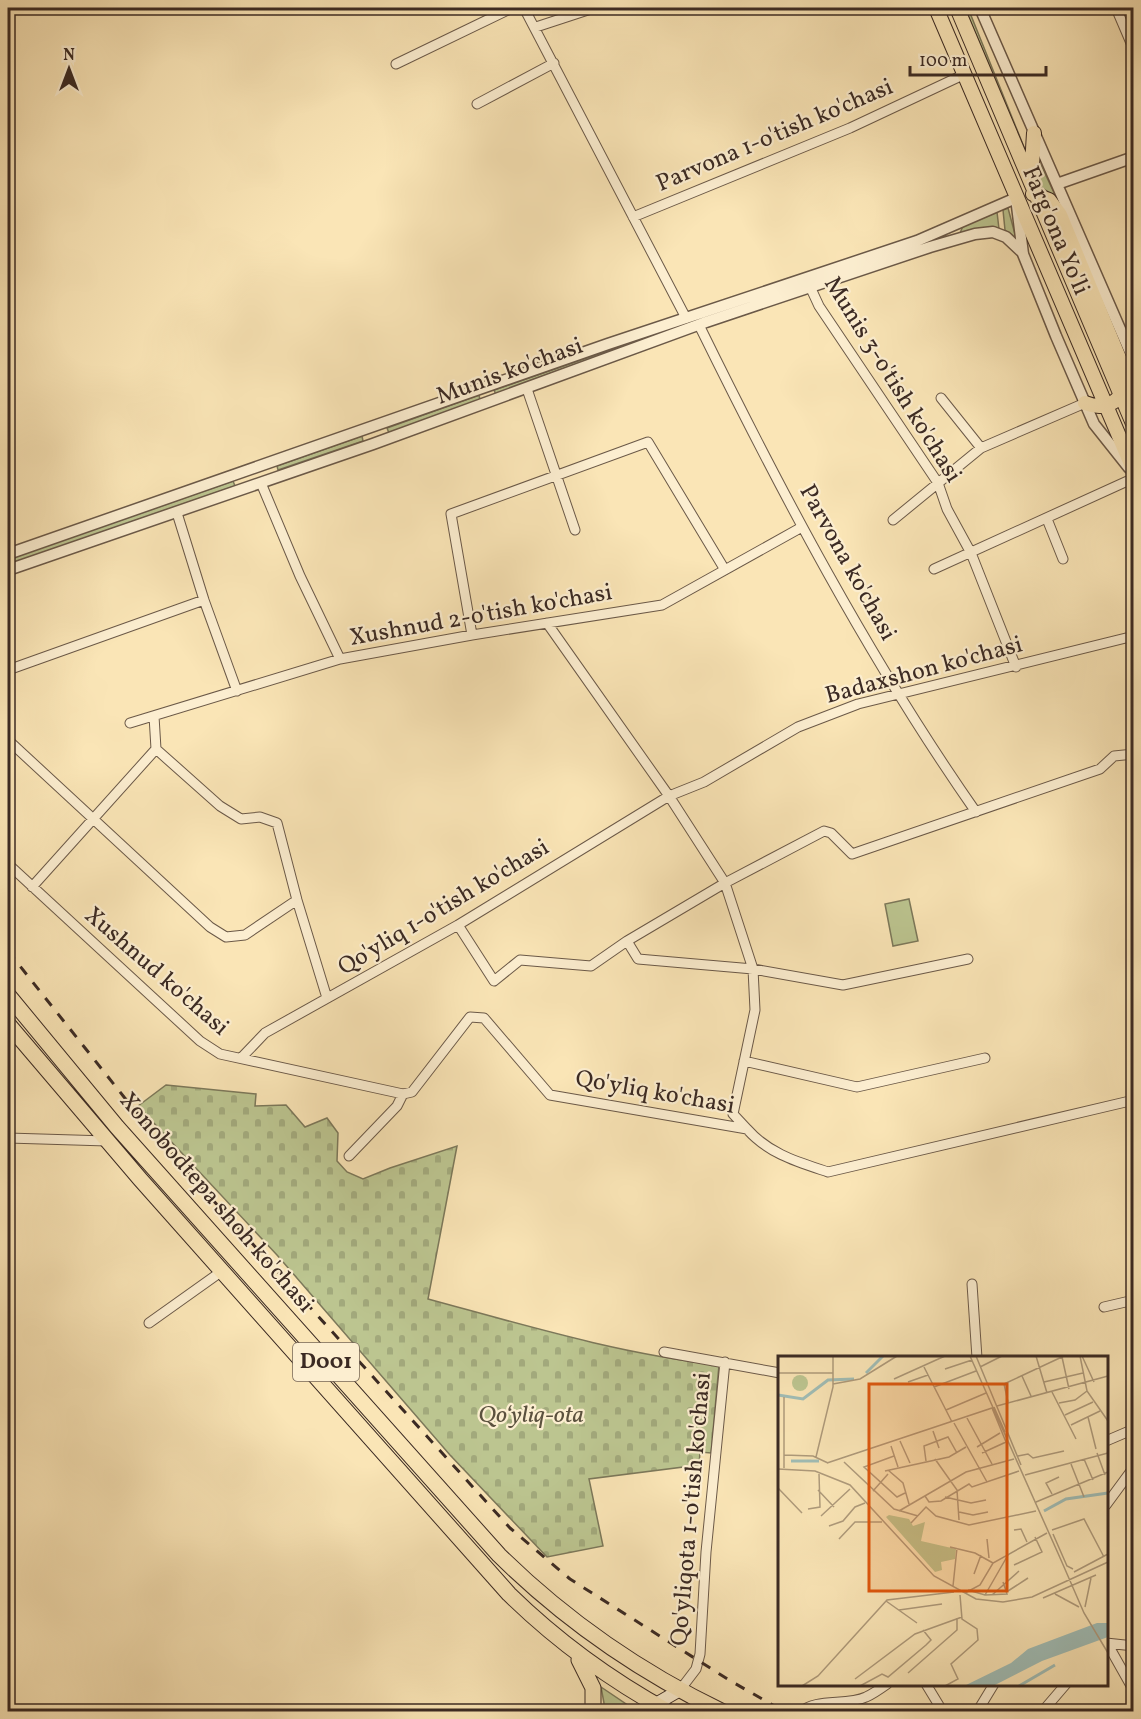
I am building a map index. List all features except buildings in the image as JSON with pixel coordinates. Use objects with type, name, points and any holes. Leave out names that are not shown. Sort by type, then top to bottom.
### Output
[{"type":"highway","name":"Xonobodtepa shoh ko'chasi","points":[[8,995],[117,1127],[425,1475],[518,1574],[566,1617],[597,1640],[680,1690],[723,1712]]},
{"type":"highway","name":"Xonobodtepa shoh ko'chasi","points":[[8,1024],[107,1141],[509,1594],[546,1631],[647,1707],[669,1712]]},
{"type":"highway","points":[[222,1271],[235,1260]]},
{"type":"highway","points":[[576,1654],[593,1688],[593,1712]]},
{"type":"main road","name":"Farg'ona Yo'li","points":[[936,8],[1134,472]]},
{"type":"main road","name":"Farg'ona Yo'li","points":[[957,8],[1134,426]]},
{"type":"main road","points":[[1033,189],[1035,133]]},
{"type":"main road","points":[[1016,198],[1033,189]]},
{"type":"main road","points":[[1033,189],[1061,206],[1125,370],[1127,382],[1121,397],[1106,406],[1093,406],[1085,403]]},
{"type":"main road","points":[[647,1707],[680,1690]]},
{"type":"street","points":[[396,64],[512,8]]},
{"type":"street","points":[[524,8],[536,27],[686,318]]},
{"type":"street","points":[[536,27],[594,8]]},
{"type":"street","points":[[980,8],[1057,184],[1061,206],[1134,360]]},
{"type":"street","points":[[1116,8],[1134,50]]},
{"type":"street","points":[[477,104],[554,63]]},
{"type":"street","name":"Parvona 1-o'tish ko'chasi","points":[[633,217],[850,128],[965,74]]},
{"type":"street","points":[[1057,184],[1134,158]]},
{"type":"street","points":[[1016,198],[1023,254]]},
{"type":"street","name":"Munis ko'chasi","points":[[8,570],[177,513],[527,389],[917,241],[1016,198]]},
{"type":"street","name":"Munis ko'chasi","points":[[8,554],[686,318],[984,233],[1001,235],[1023,254]]},
{"type":"street","name":"Farg'ona Yo'li","points":[[1023,254],[1094,424],[1134,472]]},
{"type":"street","name":"Munis 3-o'tish ko'chasi","points":[[808,282],[819,306],[938,483],[947,508],[971,554],[1016,667]]},
{"type":"street","name":"Parvona ko'chasi","points":[[699,325],[802,527],[899,693],[976,812]]},
{"type":"street","points":[[486,387],[491,401]]},
{"type":"street","points":[[527,389],[575,530]]},
{"type":"street","points":[[941,398],[981,448]]},
{"type":"street","points":[[893,520],[981,448],[1085,403]]},
{"type":"street","points":[[367,429],[373,444]]},
{"type":"street","points":[[472,635],[451,514],[648,442],[725,570]]},
{"type":"street","points":[[256,469],[300,576],[340,659]]},
{"type":"street","points":[[934,569],[1134,478]]},
{"type":"street","points":[[177,513],[204,600],[237,691]]},
{"type":"street","points":[[1047,519],[1063,559]]},
{"type":"street","name":"Xushnud 2-o'tish ko'chasi","points":[[130,723],[340,659],[472,635],[662,605],[802,527]]},
{"type":"street","points":[[8,669],[204,600]]},
{"type":"street","points":[[547,623],[669,796],[725,883],[753,969],[755,1010],[734,1114],[747,1129]]},
{"type":"street","name":"Badaxshon ko'chasi","points":[[669,796],[704,782],[798,727],[858,704],[1016,667],[1134,636]]},
{"type":"street","points":[[154,716],[156,748],[220,806],[241,819],[260,817],[277,823],[297,900],[327,998]]},
{"type":"street","points":[[8,740],[210,927],[226,937],[245,935],[297,900]]},
{"type":"street","points":[[32,887],[156,748]]},
{"type":"street","points":[[458,925],[494,981],[520,960],[591,966],[627,941],[725,883],[824,831],[831,833],[852,854],[1100,769],[1114,756],[1134,754]]},
{"type":"street","name":"Qo'yliq 1-o'tish ko'chasi","points":[[242,1057],[265,1033],[458,925],[669,796]]},
{"type":"street","name":"Xushnud ko'chasi","points":[[8,864],[200,1041],[220,1054],[242,1057],[401,1099]]},
{"type":"street","points":[[627,941],[638,959],[753,969],[843,985],[968,959]]},
{"type":"street","name":"Qo'yliq ko'chasi","points":[[349,1156],[401,1099],[412,1092],[470,1017],[484,1018],[550,1095],[747,1129],[762,1145],[795,1161],[828,1172],[1134,1100]]},
{"type":"street","points":[[744,1061],[857,1087],[985,1058]]},
{"type":"street","points":[[8,1138],[107,1141]]},
{"type":"street","points":[[149,1323],[222,1271]]},
{"type":"street","points":[[972,1284],[977,1356]]},
{"type":"street","points":[[1104,1307],[1134,1300]]},
{"type":"street","name":"Qo'yliqota 1-o'tish ko'chasi","points":[[664,1352],[778,1373]]},
{"type":"street","name":"Qo'yliqota 1-o'tish ko'chasi","points":[[680,1690],[696,1669],[700,1654],[706,1552],[725,1362]]},
{"type":"street","points":[[1108,1441],[1134,1429]]},
{"type":"street","points":[[1108,1504],[1134,1467]]},
{"type":"street","points":[[1108,1643],[1134,1646]]},
{"type":"street","points":[[1108,1645],[1134,1691]]},
{"type":"street","points":[[801,1712],[811,1704],[839,1704],[866,1698],[884,1686]]},
{"type":"street","points":[[927,1686],[943,1712]]},
{"type":"street","points":[[977,1712],[993,1686]]},
{"type":"street","points":[[1042,1712],[1064,1686]]},
{"type":"street","points":[[811,1704],[821,1712]]},
{"type":"green space","points":[[965,8],[968,8],[1028,157]]},
{"type":"green space","points":[[1041,165],[1056,197],[1041,187],[1038,178]]},
{"type":"green space","points":[[1008,208],[1015,239],[1005,230],[1003,210]]},
{"type":"green space","points":[[997,212],[999,229],[960,233],[963,226]]},
{"type":"green space","points":[[668,330],[668,333],[496,395],[494,390]]},
{"type":"green space","points":[[479,395],[480,400],[389,433],[387,428]]},
{"type":"green space","points":[[362,436],[363,441],[278,470],[277,466]]},
{"type":"green space","points":[[233,481],[235,486],[8,565],[8,559]]},
{"type":"green space","points":[[909,899],[918,941],[893,946],[885,904]]},
{"type":"green space","name":"Qo‘yliq-ota","points":[[166,1085],[256,1094],[255,1106],[286,1105],[305,1127],[327,1118],[338,1133],[337,1161],[347,1172],[363,1179],[457,1146],[428,1299],[609,1346],[719,1365],[711,1453],[700,1452],[699,1465],[589,1479],[603,1546],[547,1557],[450,1455],[277,1255],[138,1106]]},
{"type":"green space","points":[[601,1687],[632,1708],[630,1711],[603,1711]]},
{"type":"railway","points":[[8,951],[124,1097],[192,1177],[510,1528],[570,1579],[729,1680],[785,1712]]}]
